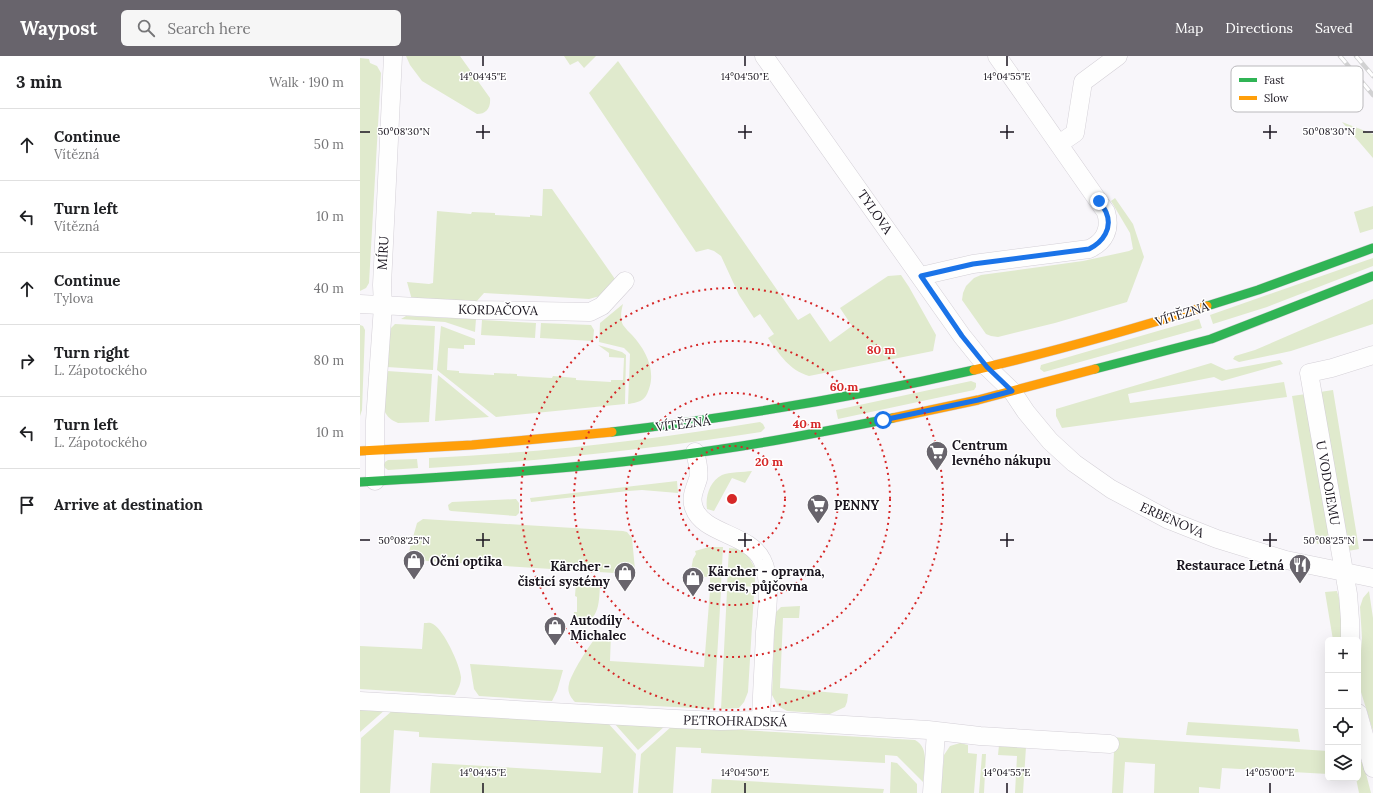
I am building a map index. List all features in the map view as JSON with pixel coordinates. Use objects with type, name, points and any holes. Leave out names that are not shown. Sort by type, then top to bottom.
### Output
[{"type":"main road","name":"VÍTĚZNÁ","points":[[367,451],[507,443],[697,422],[828,401],[987,367],[1049,352],[1161,321],[1284,281],[1373,248]]},
{"type":"main road","points":[[368,482],[472,476],[566,468],[741,446],[832,430],[978,400],[1211,339],[1373,276]]},
{"type":"street","name":"MÍRU","points":[[367,451],[375,421],[383,306],[382,285],[393,56]]},
{"type":"street","name":"TYLOVA","points":[[764,56],[962,336],[987,367]]},
{"type":"street","points":[[921,276],[973,264],[1089,249],[1097,246],[1106,234],[1108,227],[1106,212],[997,56]]},
{"type":"street","points":[[1059,144],[1075,133],[1083,82],[1118,56]]},
{"type":"street","name":"KORDAČOVA","points":[[360,304],[475,310],[590,312],[602,306],[625,281]]},
{"type":"street","name":"U VODOJEMU","points":[[1350,637],[1350,605],[1309,373],[1332,368],[1373,355]]},
{"type":"street","points":[[987,367],[1012,391]]},
{"type":"street","name":"ERBENOVA","points":[[1012,391],[1035,424],[1062,452],[1099,482],[1139,505],[1184,527],[1244,548],[1286,560],[1373,578]]},
{"type":"street","points":[[367,451],[368,482]]},
{"type":"street","points":[[695,452],[698,464],[698,479],[692,497],[696,513],[705,522],[752,548],[761,557],[765,566],[768,593],[761,720]]},
{"type":"street","name":"PETROHRADSKÁ","points":[[360,701],[676,720],[761,720],[1110,744]]},
{"type":"street","points":[[1361,724],[1373,768]]},
{"type":"street","points":[[932,793],[936,731]]},
{"type":"green space","points":[[406,56],[460,56],[490,98],[489,107],[485,112],[477,114],[422,81],[410,65]]},
{"type":"green space","points":[[564,56],[596,56],[584,68],[578,61],[570,65]]},
{"type":"green space","points":[[360,58],[369,59],[370,63],[377,66],[381,73],[369,283],[366,288],[360,291]]},
{"type":"green space","points":[[618,61],[798,320],[810,313],[830,342],[852,326],[840,308],[888,276],[901,275],[936,335],[933,351],[809,376],[790,366],[768,338],[774,334],[760,314],[754,318],[739,295],[721,256],[708,249],[696,252],[589,93]]},
{"type":"green space","points":[[1342,122],[1373,134],[1373,158]]},
{"type":"green space","points":[[543,189],[552,189],[615,279],[600,296],[589,299],[484,293],[476,302],[412,300],[407,282],[433,283],[437,211],[471,214],[472,212],[495,213],[495,215],[530,217],[530,215],[542,216]]},
{"type":"green space","points":[[1115,198],[1133,224],[1144,257],[1127,302],[1055,323],[998,337],[986,334],[962,300],[966,286],[974,278],[981,275],[1083,261],[1133,249],[1130,233],[1111,201]]},
{"type":"green space","points":[[1373,206],[1373,229],[1360,233],[1354,212]]},
{"type":"green space","points":[[1373,258],[1373,266],[1267,307],[1213,324],[1210,315]]},
{"type":"green space","points":[[1373,299],[1373,324],[1291,351],[1239,362],[1233,359],[1235,356],[1255,350]]},
{"type":"green space","points":[[623,304],[621,315],[622,323],[645,353],[651,374],[651,382],[646,396],[639,402],[628,404],[630,354],[624,348],[599,342],[600,323]]},
{"type":"green space","points":[[406,316],[476,319],[475,332],[445,322],[401,319]]},
{"type":"green space","points":[[1199,319],[1202,328],[1044,372],[1040,369],[1041,365]]},
{"type":"green space","points":[[482,320],[536,323],[535,338],[481,335]]},
{"type":"green space","points":[[541,323],[591,325],[594,330],[593,341],[540,338]]},
{"type":"green space","points":[[395,324],[435,326],[433,370],[387,367],[390,329]]},
{"type":"green space","points":[[360,325],[363,326],[365,330],[362,410],[360,416]]},
{"type":"green space","points":[[441,326],[475,339],[475,345],[464,345],[464,349],[448,348],[447,370],[459,371],[459,373],[494,375],[494,373],[517,374],[517,376],[552,378],[553,376],[576,378],[576,380],[611,382],[611,380],[623,380],[624,358],[609,357],[609,353],[598,345],[622,352],[626,355],[625,404],[496,417],[437,370]]},
{"type":"green space","points":[[1280,360],[1283,364],[1222,381],[1214,377],[1128,394],[1130,403],[1284,382],[1287,397],[1062,428],[1056,416],[1056,409],[1211,363],[1226,370]]},
{"type":"green space","points":[[387,371],[432,374],[429,422],[398,423],[388,416],[384,410]]},
{"type":"green space","points":[[438,375],[489,417],[435,421]]},
{"type":"green space","points":[[971,381],[976,383],[974,390],[838,419],[836,410]]},
{"type":"green space","points":[[1333,390],[1359,549],[1348,551],[1320,392]]},
{"type":"green space","points":[[1306,394],[1330,535],[1328,543],[1317,544],[1292,396]]},
{"type":"green space","points":[[760,422],[765,428],[761,432],[720,438],[554,458],[429,468],[429,458],[512,453],[595,445],[677,435]]},
{"type":"green space","points":[[417,459],[418,468],[388,470],[384,465],[388,460]]},
{"type":"green space","points":[[752,471],[745,483],[732,478],[714,511],[707,509],[709,489],[714,481],[722,475],[729,473]]},
{"type":"green space","points":[[677,481],[678,493],[642,490],[531,502],[530,498]]},
{"type":"green space","points":[[516,499],[519,503],[519,513],[516,516],[451,511],[449,510],[448,505],[452,502]]},
{"type":"green space","points":[[423,519],[623,531],[627,532],[632,538],[635,570],[630,574],[412,560],[408,555],[417,523]]},
{"type":"green space","points":[[709,547],[723,547],[721,585],[710,585],[710,577],[690,576],[693,559],[696,554],[695,551]]},
{"type":"green space","points":[[729,548],[739,549],[747,554],[755,568],[755,587],[727,585]]},
{"type":"green space","points":[[576,582],[597,583],[600,585],[600,592],[598,606],[593,617],[588,621],[573,624],[574,612],[577,612],[577,597],[575,596]]},
{"type":"green space","points":[[710,590],[721,591],[714,709],[575,702],[573,700],[568,689],[570,680],[589,646],[603,634],[611,634],[610,661],[704,667]]},
{"type":"green space","points":[[727,591],[754,593],[748,692],[744,702],[739,708],[721,709]]},
{"type":"green space","points":[[1337,591],[1341,605],[1341,637],[1332,637],[1325,592]]},
{"type":"green space","points":[[1369,591],[1373,618],[1373,731],[1361,692],[1362,638],[1360,607],[1363,598]]},
{"type":"green space","points":[[800,606],[799,618],[783,618],[780,688],[848,694],[845,707],[830,714],[787,711],[778,706],[772,695],[775,613],[781,607]]},
{"type":"green space","points":[[424,623],[433,624],[442,633],[455,657],[461,677],[460,684],[455,695],[360,689],[360,646],[422,649]]},
{"type":"green space","points":[[470,664],[563,670],[557,691],[552,701],[479,696],[474,689]]},
{"type":"green space","points":[[360,708],[386,709],[360,732]]},
{"type":"green space","points":[[393,710],[607,722],[636,754],[633,793],[430,793],[432,763],[601,773],[603,747],[419,737],[419,732],[394,730],[390,793],[360,793],[361,738]]},
{"type":"green space","points":[[1188,722],[1298,729],[1300,742],[1186,735]]},
{"type":"green space","points":[[614,723],[665,726],[638,750]]},
{"type":"green space","points":[[672,726],[915,740],[923,748],[924,753],[925,765],[923,782],[897,756],[885,755],[885,763],[701,753],[701,748],[676,747],[673,793],[638,793],[641,754]]},
{"type":"green space","points":[[1110,737],[1325,751],[1325,774],[1222,768],[1220,789],[1199,787],[1199,793],[1154,793],[1155,764],[1125,762],[1123,793],[1112,793],[1114,752]]},
{"type":"green space","points":[[960,743],[968,745],[968,753],[977,754],[974,793],[941,793],[944,755],[950,746]]},
{"type":"green space","points":[[999,745],[1026,747],[1023,793],[1015,793],[1017,756],[998,755]]},
{"type":"green space","points":[[982,754],[986,754],[984,793],[979,793]]},
{"type":"green space","points":[[891,762],[897,763],[917,784],[917,793],[890,793]]},
{"type":"green space","points":[[1361,762],[1363,762],[1371,793],[1359,793],[1357,781],[1361,781]]},
{"type":"green space","points":[[712,779],[884,789],[883,793],[711,793]]},
{"type":"railway","points":[[1340,56],[1348,66]]},
{"type":"railway","points":[[1356,56],[1373,76]]},
{"type":"railway","points":[[1363,83],[1373,95]]},
{"type":"traffic: fast","points":[[1207,306],[1258,290],[1373,248]]},
{"type":"traffic: fast","points":[[1095,369],[1211,339],[1373,276]]},
{"type":"traffic: fast","points":[[612,432],[794,406],[974,370]]},
{"type":"traffic: fast","points":[[360,482],[503,473],[647,459],[761,443],[893,418]]},
{"type":"traffic: slow","points":[[974,370],[1033,356],[1149,324],[1207,306]]},
{"type":"traffic: slow","points":[[893,418],[978,400],[1095,369]]},
{"type":"traffic: slow","points":[[360,451],[472,445],[612,432]]},
{"type":"place","name":"Centrum levného nákupu","points":[[937,472]]},
{"type":"place","name":"PENNY","points":[[818,524]]},
{"type":"place","name":"Oční optika","points":[[414,580]]},
{"type":"place","name":"Restaurace Letná","points":[[1300,584]]},
{"type":"place","name":"Kärcher - čisticí systémy","points":[[625,592]]},
{"type":"place","name":"Kärcher - opravna, servis, půjčovna","points":[[693,598]]},
{"type":"place","name":"Autodíly Michalec","points":[[555,646]]},
{"type":"route","points":[[883,420],[978,400],[1012,391],[987,367],[962,336],[921,276],[973,264],[1089,249],[1097,246],[1106,234],[1108,227],[1106,212],[1099,201]]}]
